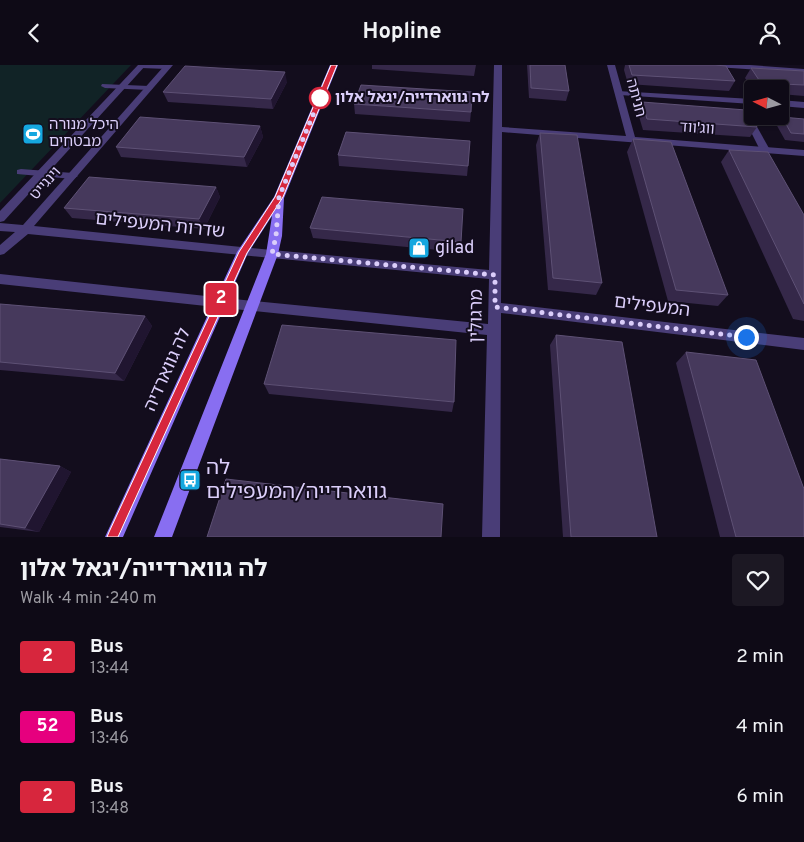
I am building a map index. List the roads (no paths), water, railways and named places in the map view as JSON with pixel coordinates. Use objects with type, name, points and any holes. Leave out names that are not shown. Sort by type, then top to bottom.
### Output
[{"type":"main road","name":"לה גווארדיה","points":[[114,537],[243,252],[279,197],[334,65]]},
{"type":"main road","name":"לה גווארדיה","points":[[163,537],[272,254],[276,236],[279,197]]},
{"type":"street","points":[[142,65],[168,66]]},
{"type":"street","name":"וינגייט","points":[[0,218],[142,65]]},
{"type":"street","name":"מרגולין","points":[[491,537],[498,65]]},
{"type":"street","name":"חניתה","points":[[611,65],[631,139]]},
{"type":"street","points":[[716,65],[804,71]]},
{"type":"street","name":"וינגייט","points":[[0,251],[24,230],[168,66]]},
{"type":"street","points":[[105,86],[149,88]]},
{"type":"street","points":[[620,93],[744,101]]},
{"type":"street","points":[[739,101],[765,150]]},
{"type":"street","points":[[789,104],[804,105]]},
{"type":"street","points":[[66,126],[84,127]]},
{"type":"street","name":"ווג'ווד","points":[[497,129],[804,153]]},
{"type":"street","points":[[21,172],[73,176]]},
{"type":"street","name":"שדרות המעפילים","points":[[0,227],[495,275]]},
{"type":"street","points":[[0,279],[494,330]]},
{"type":"street","name":"המעפילים","points":[[495,307],[804,344]]},
{"type":"place","name":"לה גווארדייה/יגאל אלון","points":[[320,98]]},
{"type":"place","name":"היכל מנורה מבטחים","points":[[33,134]]},
{"type":"place","name":"gilad","points":[[419,248]]},
{"type":"place","name":"לה גווארדייה/המעפילים","points":[[190,480]]}]
